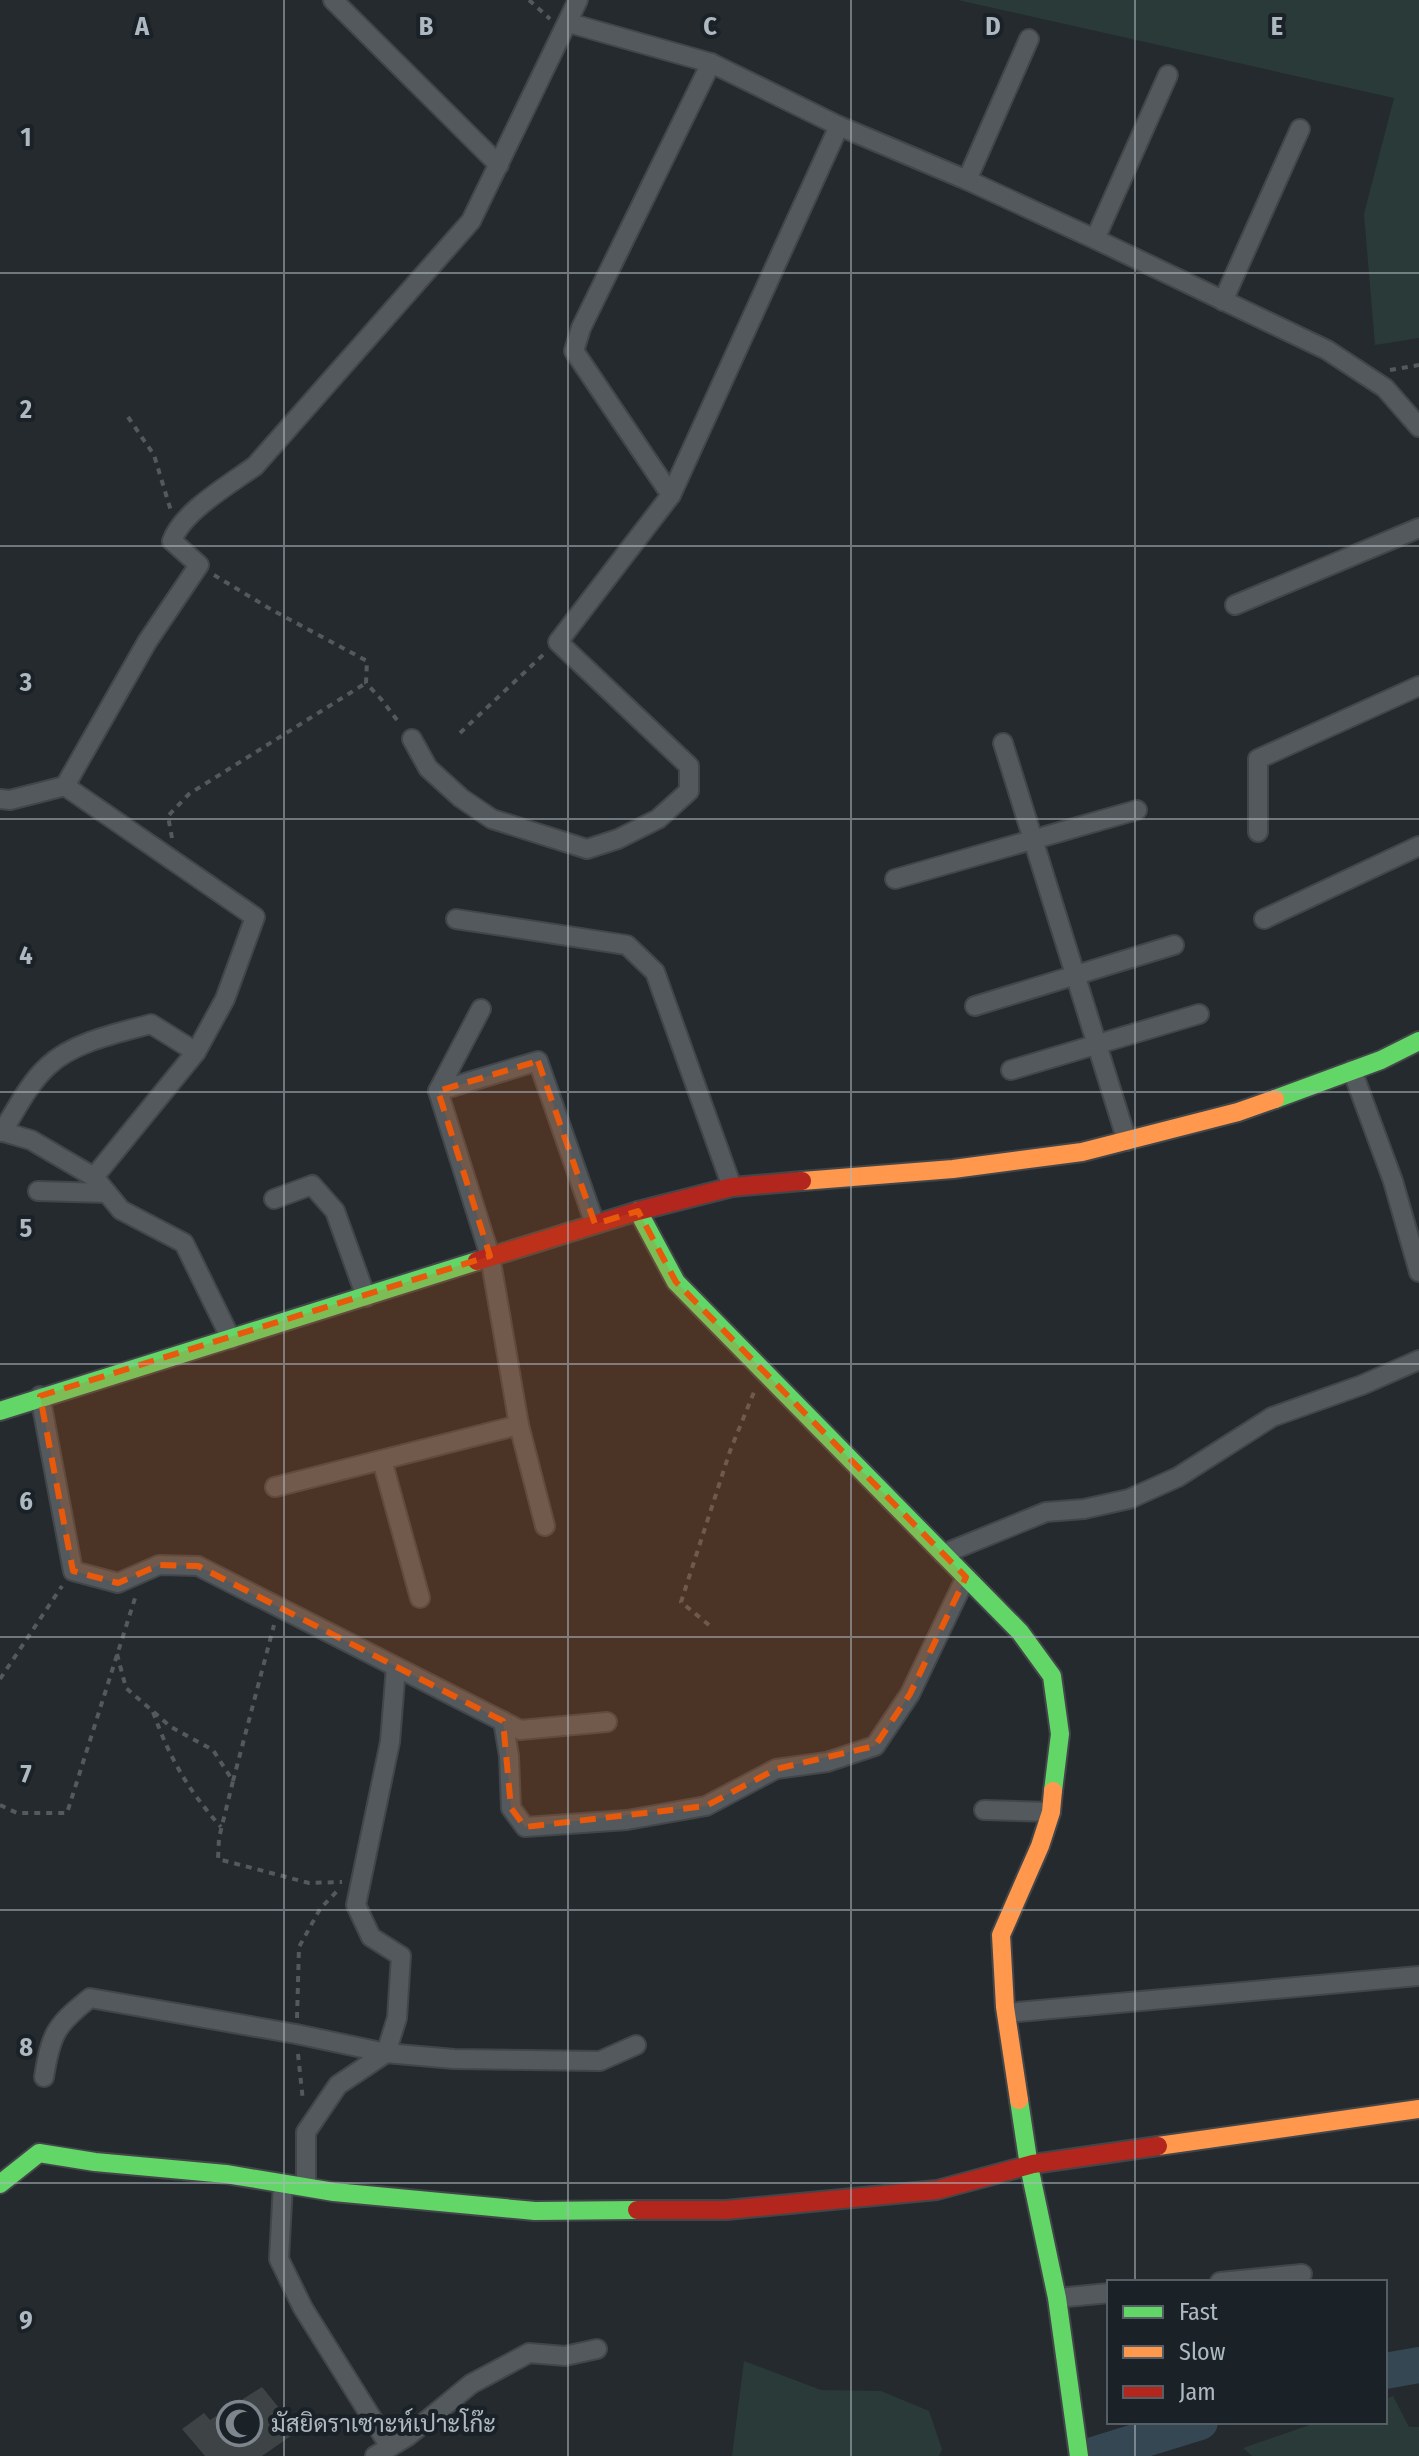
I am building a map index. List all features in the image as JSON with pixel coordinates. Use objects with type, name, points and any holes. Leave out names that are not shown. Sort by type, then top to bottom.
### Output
[{"type":"street","points":[[333,0],[499,165]]},
{"type":"street","points":[[0,799],[10,800],[65,786],[147,642],[199,565],[172,541],[177,528],[255,466],[471,221],[578,0]]},
{"type":"street","points":[[569,23],[711,63],[839,126],[1095,239],[1327,350],[1385,388],[1419,427]]},
{"type":"street","points":[[967,180],[1029,39]]},
{"type":"street","points":[[671,495],[574,351],[581,328],[711,63]]},
{"type":"street","points":[[1095,239],[1168,75]]},
{"type":"street","points":[[412,739],[428,768],[461,798],[492,819],[587,849],[618,839],[658,819],[689,791],[689,766],[558,642],[671,495],[839,126]]},
{"type":"street","points":[[1223,301],[1300,129]]},
{"type":"street","points":[[1235,605],[1419,528]]},
{"type":"street","points":[[1258,832],[1258,759],[1419,686]]},
{"type":"street","points":[[1003,743],[1127,1141]]},
{"type":"street","points":[[65,786],[255,917],[225,999],[196,1052],[94,1177]]},
{"type":"street","points":[[895,879],[1137,810]]},
{"type":"street","points":[[1264,919],[1419,846]]},
{"type":"street","points":[[456,919],[627,945],[655,972],[732,1187]]},
{"type":"street","points":[[975,1006],[1174,945]]},
{"type":"street","points":[[481,1009],[438,1091],[490,1256],[519,1425],[545,1526]]},
{"type":"street","points":[[1011,1070],[1199,1014]]},
{"type":"street","points":[[196,1052],[151,1024],[93,1039],[49,1065],[1,1132],[31,1140],[94,1177],[121,1210],[184,1243],[231,1339]]},
{"type":"street","points":[[0,1408],[638,1211],[732,1187],[953,1169],[1082,1152],[1238,1112],[1381,1060],[1419,1041]]},
{"type":"street","points":[[438,1091],[538,1061],[595,1224]]},
{"type":"street","points":[[1352,1070],[1393,1181],[1419,1272]]},
{"type":"street","points":[[274,1199],[312,1185],[335,1211],[366,1297]]},
{"type":"street","points":[[38,1191],[107,1193]]},
{"type":"street","points":[[638,1211],[676,1282],[1020,1632],[1052,1676],[1060,1734],[1051,1812],[1040,1846],[1001,1935],[1006,2013],[1029,2166],[1057,2298],[1079,2456]]},
{"type":"street","points":[[943,1554],[1046,1512],[1084,1509],[1129,1499],[1178,1477],[1272,1417],[1362,1385],[1419,1360]]},
{"type":"street","points":[[40,1396],[73,1571],[118,1583],[159,1565],[198,1566],[520,1730],[607,1722]]},
{"type":"street","points":[[275,1487],[519,1425]]},
{"type":"street","points":[[382,1460],[420,1598]]},
{"type":"street","points":[[503,1721],[509,1756],[511,1808],[525,1827],[627,1820],[706,1806],[776,1769],[827,1762],[875,1746],[910,1694],[966,1577]]},
{"type":"street","points":[[306,2187],[306,2132],[338,2085],[386,2053],[397,2018],[401,1956],[371,1937],[356,1905],[390,1742],[396,1667]]},
{"type":"street","points":[[984,1810],[1051,1812]]},
{"type":"street","points":[[1006,2013],[1419,1976]]},
{"type":"street","points":[[44,2077],[49,2048],[62,2020],[90,1998],[386,2053],[454,2059],[600,2061],[636,2045]]},
{"type":"street","points":[[0,2184],[39,2153],[95,2162],[226,2174],[306,2187],[535,2211],[726,2210],[937,2190],[1029,2166],[1419,2109]]},
{"type":"street","points":[[283,2184],[279,2259],[382,2452],[408,2436],[471,2384],[529,2353],[565,2356],[597,2349]]},
{"type":"street","points":[[1240,2280],[1302,2274]]},
{"type":"street","points":[[1057,2298],[1107,2293]]},
{"type":"path","points":[[128,417],[154,455],[177,528]]},
{"type":"path","points":[[199,565],[272,610],[367,661],[366,683],[412,739]]},
{"type":"path","points":[[460,733],[558,642]]},
{"type":"path","points":[[180,866],[168,816],[189,794],[366,683]]},
{"type":"path","points":[[709,1625],[681,1602],[730,1451],[763,1372]]},
{"type":"path","points":[[0,1679],[73,1571]]},
{"type":"path","points":[[0,1805],[17,1813],[67,1813],[143,1572]]},
{"type":"path","points":[[279,1607],[233,1781],[218,1859],[309,1883],[345,1882],[320,1909],[299,1947],[296,2034],[306,2132]]},
{"type":"path","points":[[117,1654],[126,1688],[171,1727],[213,1750],[233,1781]]},
{"type":"path","points":[[153,1709],[164,1743],[193,1795],[222,1828]]},
{"type":"highlighted area","points":[[538,1061],[595,1224],[638,1211],[676,1282],[966,1577],[910,1694],[875,1746],[776,1769],[706,1806],[525,1827],[511,1808],[503,1721],[198,1566],[159,1565],[118,1583],[73,1571],[40,1396],[490,1256],[438,1091]]},
{"type":"shaded area","points":[[958,0],[1419,0],[1419,338],[1375,345],[1364,214],[1394,98]]},
{"type":"shaded area","points":[[744,2361],[821,2390],[881,2391],[929,2411],[942,2449],[939,2456],[732,2456]]},
{"type":"shaded area","points":[[1393,2396],[1409,2427],[1419,2427],[1419,2456],[1252,2456],[1243,2448],[1312,2424],[1387,2424],[1387,2398]]},
{"type":"building","name":"มัสยิดราเซาะห์เปาะโก๊ะ","points":[[262,2387],[298,2431],[262,2456],[205,2456],[182,2429],[204,2413],[210,2420]]},
{"type":"waterway","points":[[1387,2371],[1419,2365]]},
{"type":"waterway","points":[[1090,2456],[1194,2424]]},
{"type":"traffic: fast","points":[[1275,1099],[1381,1060],[1419,1041]]},
{"type":"traffic: fast","points":[[638,1211],[676,1282],[1020,1632],[1052,1676],[1060,1734],[1053,1791]]},
{"type":"traffic: fast","points":[[0,1411],[477,1261]]},
{"type":"traffic: fast","points":[[1019,2100],[1029,2166],[1057,2298],[1079,2456]]},
{"type":"traffic: fast","points":[[0,2184],[39,2153],[95,2162],[226,2174],[334,2192],[535,2211],[637,2210]]},
{"type":"traffic: slow","points":[[802,1181],[953,1169],[1082,1152],[1238,1112],[1275,1099]]},
{"type":"traffic: slow","points":[[1019,2100],[1005,2007],[1001,1935],[1040,1846],[1051,1812],[1053,1791]]},
{"type":"traffic: slow","points":[[1158,2146],[1419,2109]]},
{"type":"traffic: jam","points":[[477,1261],[638,1211],[732,1187],[802,1181]]},
{"type":"traffic: jam","points":[[637,2210],[726,2210],[937,2190],[1033,2164],[1158,2146]]},
{"type":"place","name":"มัสยิดราเซาะห์เปาะโก๊ะ","points":[[240,2424]]}]
